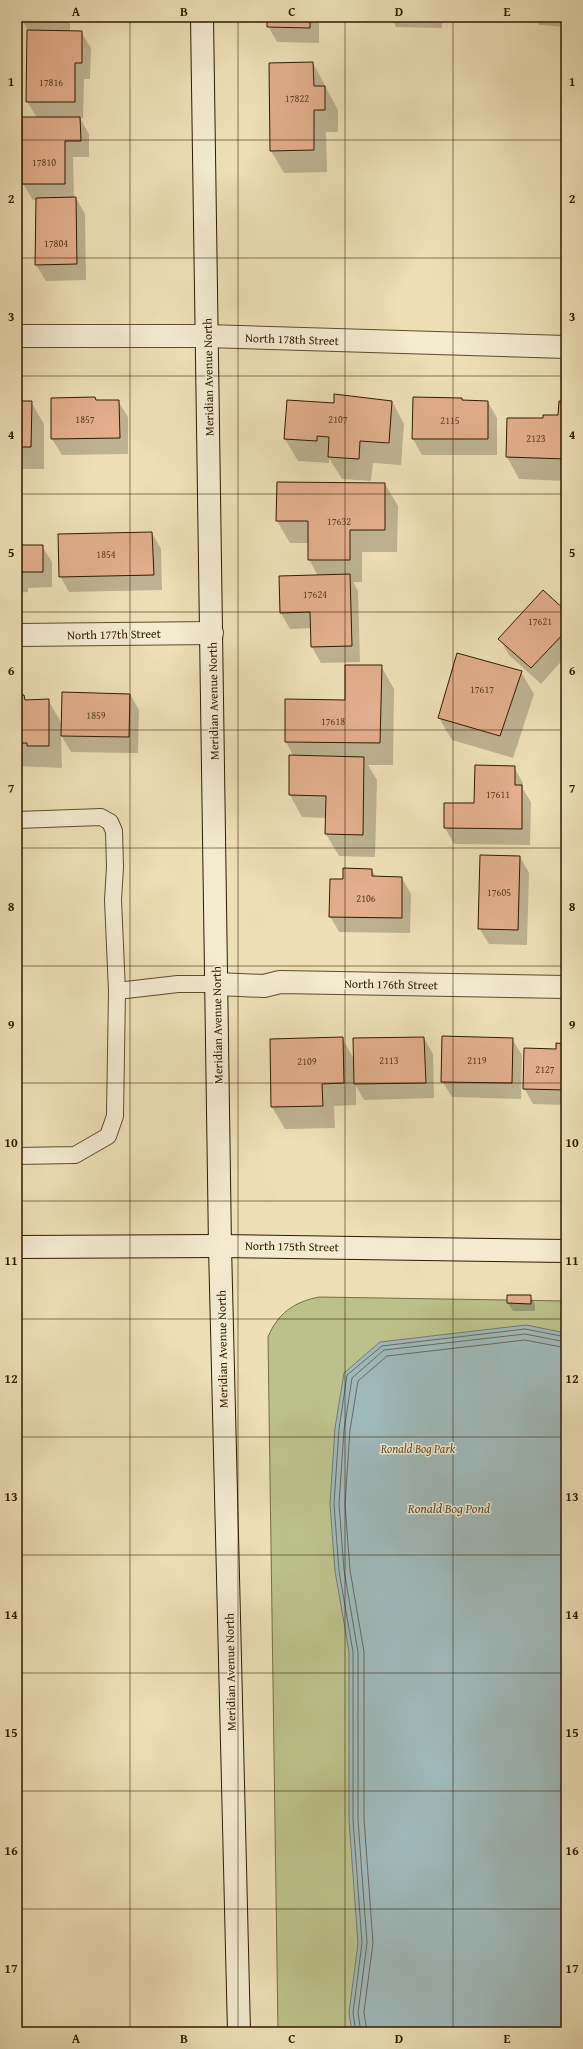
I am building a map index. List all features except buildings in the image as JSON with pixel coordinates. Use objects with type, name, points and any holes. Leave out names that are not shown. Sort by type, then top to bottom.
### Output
[{"type":"street","name":"Meridian Avenue North","points":[[202,17],[208,336],[220,1246],[239,2032]]},
{"type":"street","name":"North 178th Street","points":[[17,336],[208,336],[566,347]]},
{"type":"street","name":"North 177th Street","points":[[17,635],[212,633]]},
{"type":"street","name":"North 176th Street","points":[[217,984],[264,986],[280,982],[566,987]]},
{"type":"street","name":"North 175th Street","points":[[17,1247],[220,1246],[566,1251]]},
{"type":"lane","points":[[17,820],[101,817],[110,822],[114,831],[116,867],[114,900],[117,991],[115,1116],[108,1136],[75,1155],[17,1156]]},
{"type":"lane","points":[[117,991],[178,984],[217,984]]},
{"type":"green space","name":"Ronald Bog Pond","points":[[319,1297],[566,1301],[566,2032],[278,2032],[268,1337],[277,1321],[288,1310],[302,1302]]},
{"type":"water","name":"Ronald Bog Pond","points":[[526,1325],[566,1333],[566,2032],[352,2032],[349,2013],[358,1943],[349,1820],[349,1652],[335,1571],[330,1504],[335,1428],[344,1373],[380,1342]]},
{"type":"park label","name":"Ronald Bog Park","points":[[418,1448]]}]
